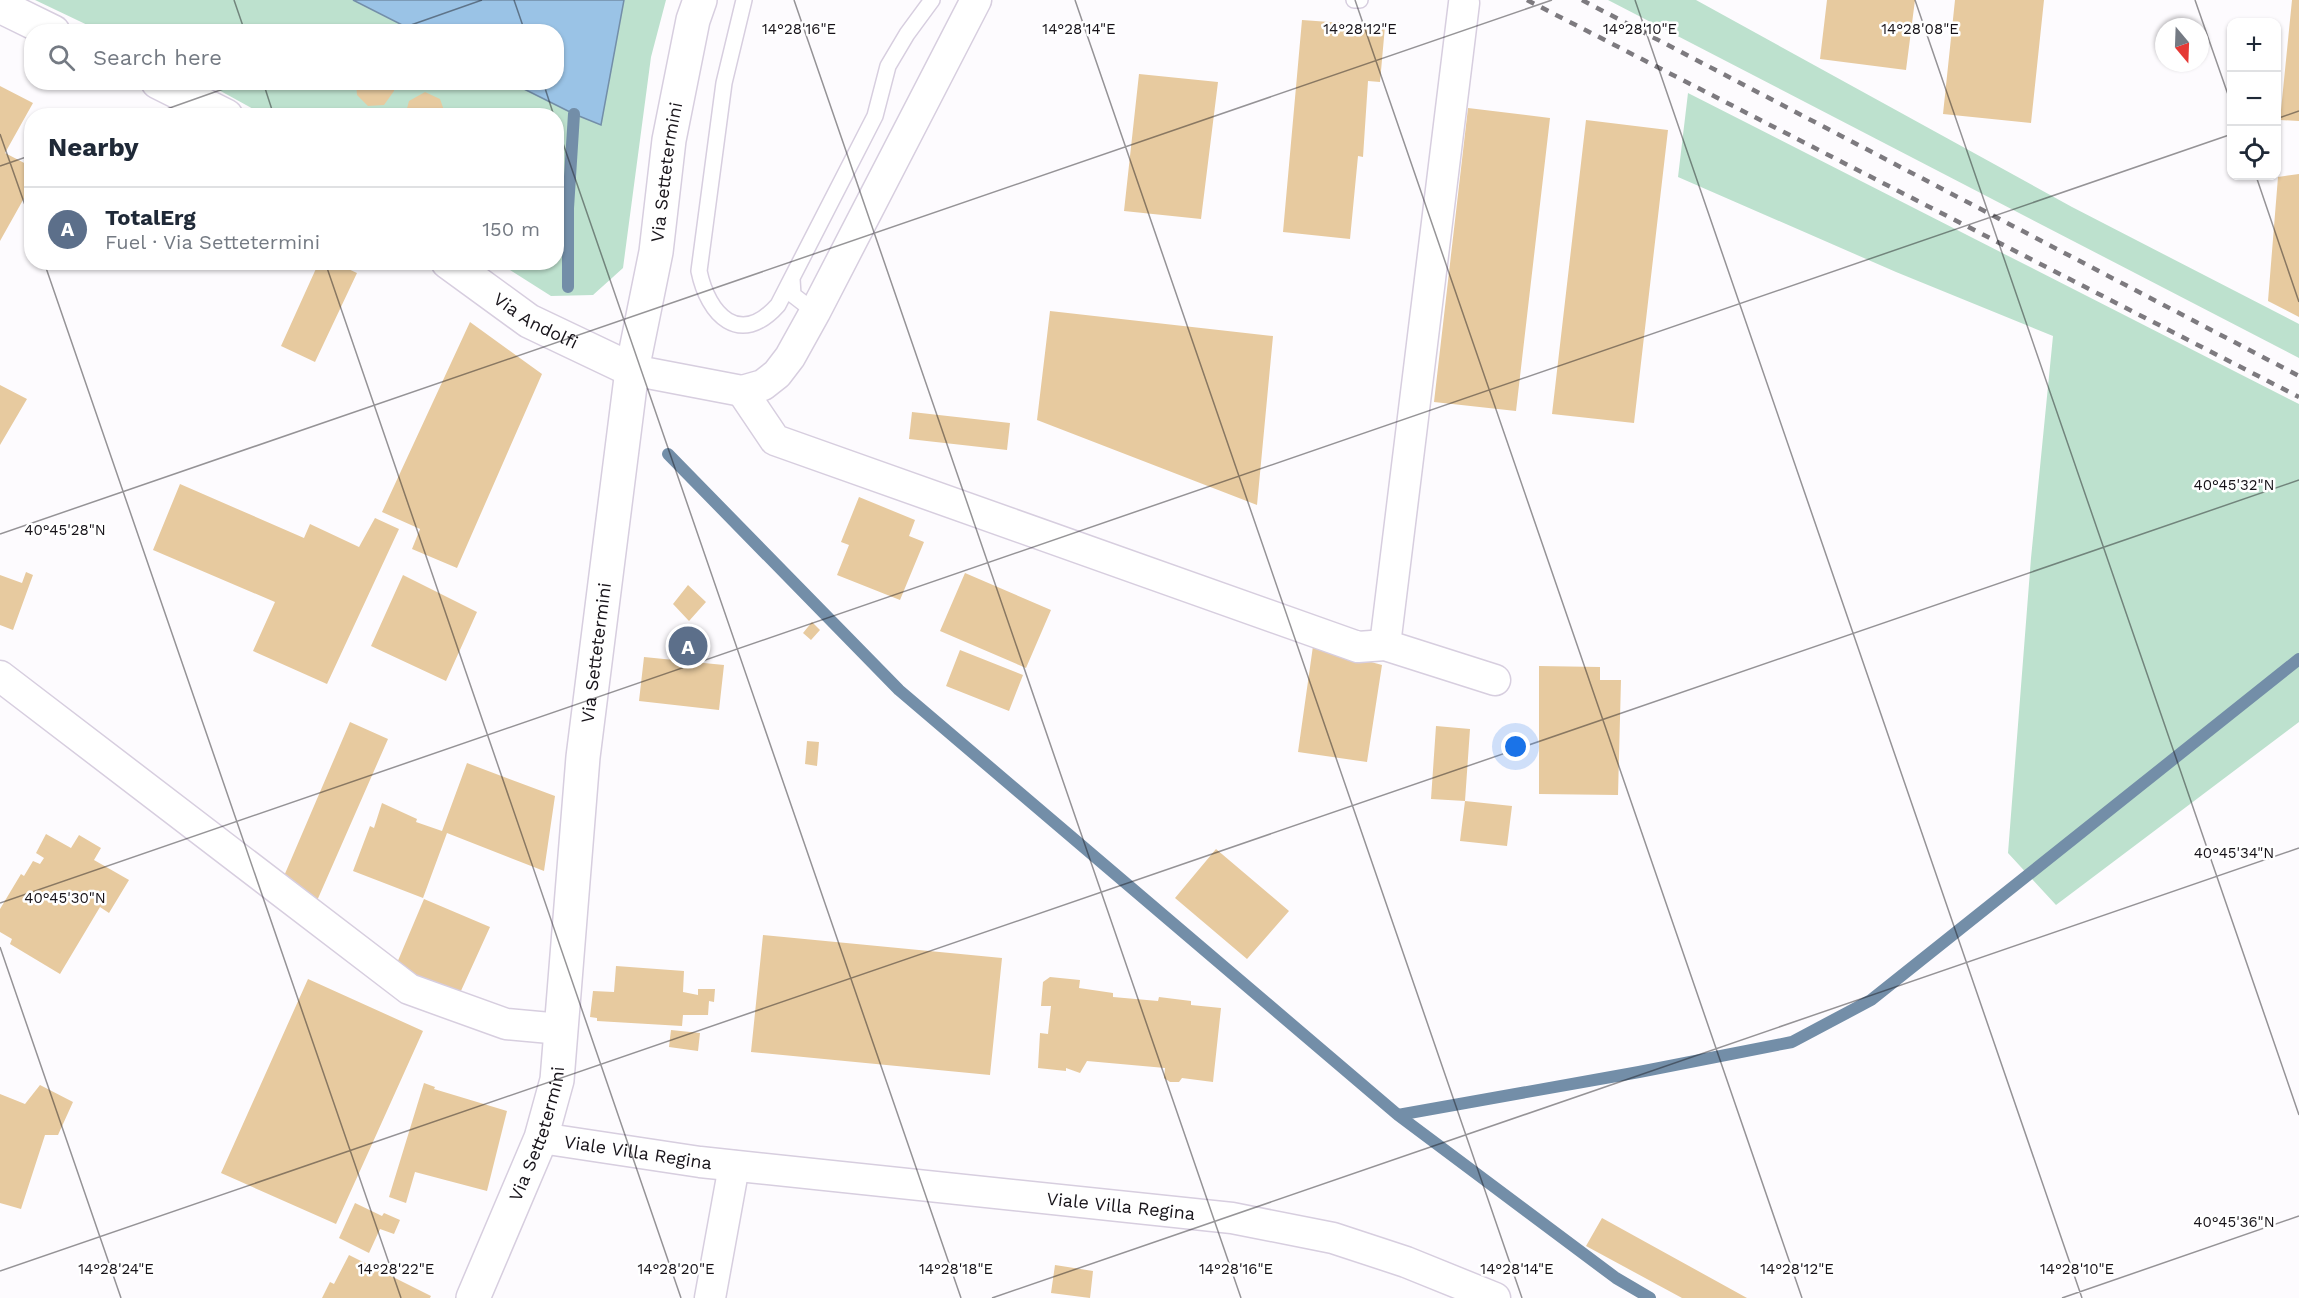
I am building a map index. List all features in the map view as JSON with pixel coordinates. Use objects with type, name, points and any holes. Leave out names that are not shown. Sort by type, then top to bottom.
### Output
[{"type":"main road","name":"Via Settetermini","points":[[473,1298],[541,1138],[557,1080],[583,758],[632,370],[656,252],[669,140],[693,20],[700,0]]},
{"type":"main road","points":[[0,6],[37,24]]},
{"type":"main road","points":[[174,90],[210,108]]},
{"type":"main road","name":"Via Andolfi","points":[[459,270],[529,321],[632,370]]},
{"type":"street","points":[[632,370],[742,391],[763,385],[777,374],[790,357],[815,312],[976,0]]},
{"type":"street","points":[[1385,645],[1464,3]]},
{"type":"street","points":[[742,391],[775,440],[1358,647],[1385,645],[1495,680]]},
{"type":"street","points":[[0,676],[410,989],[506,1024],[561,1029]]},
{"type":"street","name":"Viale Villa Regina","points":[[541,1138],[734,1166],[1232,1218],[1333,1238],[1406,1262],[1495,1298]]},
{"type":"street","name":"Viale Villa Regina","points":[[710,1298],[734,1166]]},
{"type":"lane","points":[[744,0],[724,82],[699,271],[702,289],[711,307],[722,319],[738,324],[768,316],[778,305],[875,116],[888,66],[907,34],[932,0]]},
{"type":"lane","points":[[1354,0],[1360,0]]},
{"type":"lane","points":[[792,279],[793,295],[815,312]]},
{"type":"green space","points":[[35,0],[666,0],[651,57],[623,268],[593,295],[551,296],[510,270],[564,270],[564,108],[251,108],[219,90],[564,90],[564,24],[85,24]]},
{"type":"green space","points":[[1608,0],[1696,0],[2072,207],[2299,324],[2299,358]]},
{"type":"green space","points":[[1688,93],[2299,404],[2299,722],[2056,905],[2008,853],[2031,558],[2053,336],[1896,272],[1678,177]]},
{"type":"water","points":[[353,0],[624,0],[601,125],[526,90],[564,90],[564,24],[400,24]]},
{"type":"building","points":[[1827,0],[1915,0],[1906,70],[1820,59]]},
{"type":"building","points":[[1955,0],[2044,0],[2031,123],[1943,114]]},
{"type":"building","points":[[2292,0],[2299,0],[2299,121],[2281,120]]},
{"type":"building","points":[[1302,20],[1385,26],[1380,82],[1368,81],[1363,157],[1358,156],[1350,239],[1283,232]]},
{"type":"building","points":[[1139,74],[1218,82],[1201,219],[1124,211]]},
{"type":"building","points":[[0,86],[33,103],[30,108],[24,108],[24,119],[5,153],[24,163],[24,198],[0,241]]},
{"type":"building","points":[[357,90],[394,90],[384,105],[368,106],[357,95]]},
{"type":"building","points":[[425,92],[440,99],[443,108],[407,108],[409,101]]},
{"type":"building","points":[[1468,108],[1550,118],[1516,411],[1434,402]]},
{"type":"building","points":[[1586,120],[1668,130],[1634,423],[1552,414]]},
{"type":"building","points":[[2299,174],[2299,317],[2268,301],[2278,180],[2281,180],[2281,177]]},
{"type":"building","points":[[315,270],[350,270],[357,273],[315,362],[281,346]]},
{"type":"building","points":[[1050,311],[1273,336],[1257,505],[1037,420]]},
{"type":"building","points":[[470,322],[542,374],[457,568],[412,549],[420,529],[382,512]]},
{"type":"building","points":[[0,385],[27,399],[0,445]]},
{"type":"building","points":[[912,412],[1010,423],[1007,450],[909,439]]},
{"type":"building","points":[[180,484],[304,538],[310,524],[359,547],[375,518],[399,529],[327,684],[253,651],[275,602],[153,550]]},
{"type":"building","points":[[859,497],[915,520],[909,536],[924,542],[900,600],[837,575],[849,545],[841,542]]},
{"type":"building","points":[[26,572],[33,575],[13,630],[0,625],[0,575],[22,583]]},
{"type":"building","points":[[965,573],[1051,610],[1026,668],[940,631]]},
{"type":"building","points":[[403,575],[477,612],[446,681],[371,646]]},
{"type":"building","points":[[688,585],[706,602],[689,621],[673,604]]},
{"type":"building","points":[[812,622],[820,630],[811,640],[803,633]]},
{"type":"building","points":[[1313,646],[1382,665],[1367,762],[1298,752]]},
{"type":"building","points":[[960,650],[1023,675],[1009,711],[946,686]]},
{"type":"building","points":[[644,657],[724,665],[719,710],[639,701]]},
{"type":"building","points":[[1539,666],[1600,667],[1600,680],[1621,680],[1618,795],[1539,794]]},
{"type":"building","points":[[350,722],[388,739],[316,903],[284,876]]},
{"type":"building","points":[[1436,726],[1470,729],[1465,801],[1431,799]]},
{"type":"building","points":[[807,741],[819,742],[817,766],[805,764]]},
{"type":"building","points":[[467,763],[555,796],[544,871],[447,833],[423,898],[353,871],[370,826],[374,828],[382,803],[417,819],[416,822],[442,831]]},
{"type":"building","points":[[1465,801],[1512,806],[1507,846],[1460,841]]},
{"type":"building","points":[[46,834],[71,848],[79,835],[101,848],[94,860],[129,880],[109,913],[100,907],[60,974],[10,944],[12,939],[0,932],[0,909],[21,874],[24,876],[33,861],[40,864],[44,858],[36,853]]},
{"type":"building","points":[[1216,849],[1289,911],[1247,959],[1175,898]]},
{"type":"building","points":[[424,899],[490,927],[460,993],[421,981],[397,963]]},
{"type":"building","points":[[763,935],[1002,958],[990,1075],[751,1052]]},
{"type":"building","points":[[616,966],[684,971],[683,992],[698,995],[698,989],[715,989],[714,1002],[709,1001],[708,1015],[683,1015],[682,1026],[597,1021],[597,1018],[590,1017],[593,991],[614,992]]},
{"type":"building","points":[[1050,977],[1080,980],[1079,988],[1113,993],[1113,997],[1158,1001],[1159,997],[1191,1001],[1191,1005],[1221,1008],[1213,1082],[1182,1078],[1179,1082],[1170,1082],[1164,1078],[1165,1068],[1087,1061],[1080,1073],[1066,1068],[1066,1071],[1038,1068],[1040,1033],[1048,1034],[1051,1006],[1041,1006],[1043,982]]},
{"type":"building","points":[[308,979],[423,1031],[336,1224],[221,1173]]},
{"type":"building","points":[[671,1030],[700,1033],[698,1051],[669,1047]]},
{"type":"building","points":[[424,1083],[435,1087],[434,1089],[507,1111],[487,1191],[415,1172],[406,1203],[389,1197]]},
{"type":"building","points":[[40,1085],[73,1102],[58,1135],[45,1135],[21,1209],[0,1203],[0,1094],[25,1104]]},
{"type":"building","points":[[355,1203],[382,1216],[384,1213],[400,1220],[394,1234],[380,1229],[369,1253],[339,1238]]},
{"type":"building","points":[[1602,1218],[1747,1298],[1682,1298],[1586,1246]]},
{"type":"building","points":[[349,1255],[431,1296],[430,1298],[322,1298],[330,1282],[334,1284]]},
{"type":"building","points":[[1055,1265],[1093,1271],[1090,1298],[1051,1293]]},
{"type":"waterway","points":[[568,287],[568,208],[574,114]]},
{"type":"waterway","points":[[668,454],[899,690],[1398,1115],[1616,1278],[1650,1298]]},
{"type":"waterway","points":[[1398,1115],[1792,1042],[1871,1000],[2299,659]]},
{"type":"railway","points":[[1527,0],[2299,397]]},
{"type":"railway","points":[[1582,0],[2299,376]]},
{"type":"place","name":"TotalErg","points":[[688,646]]}]
